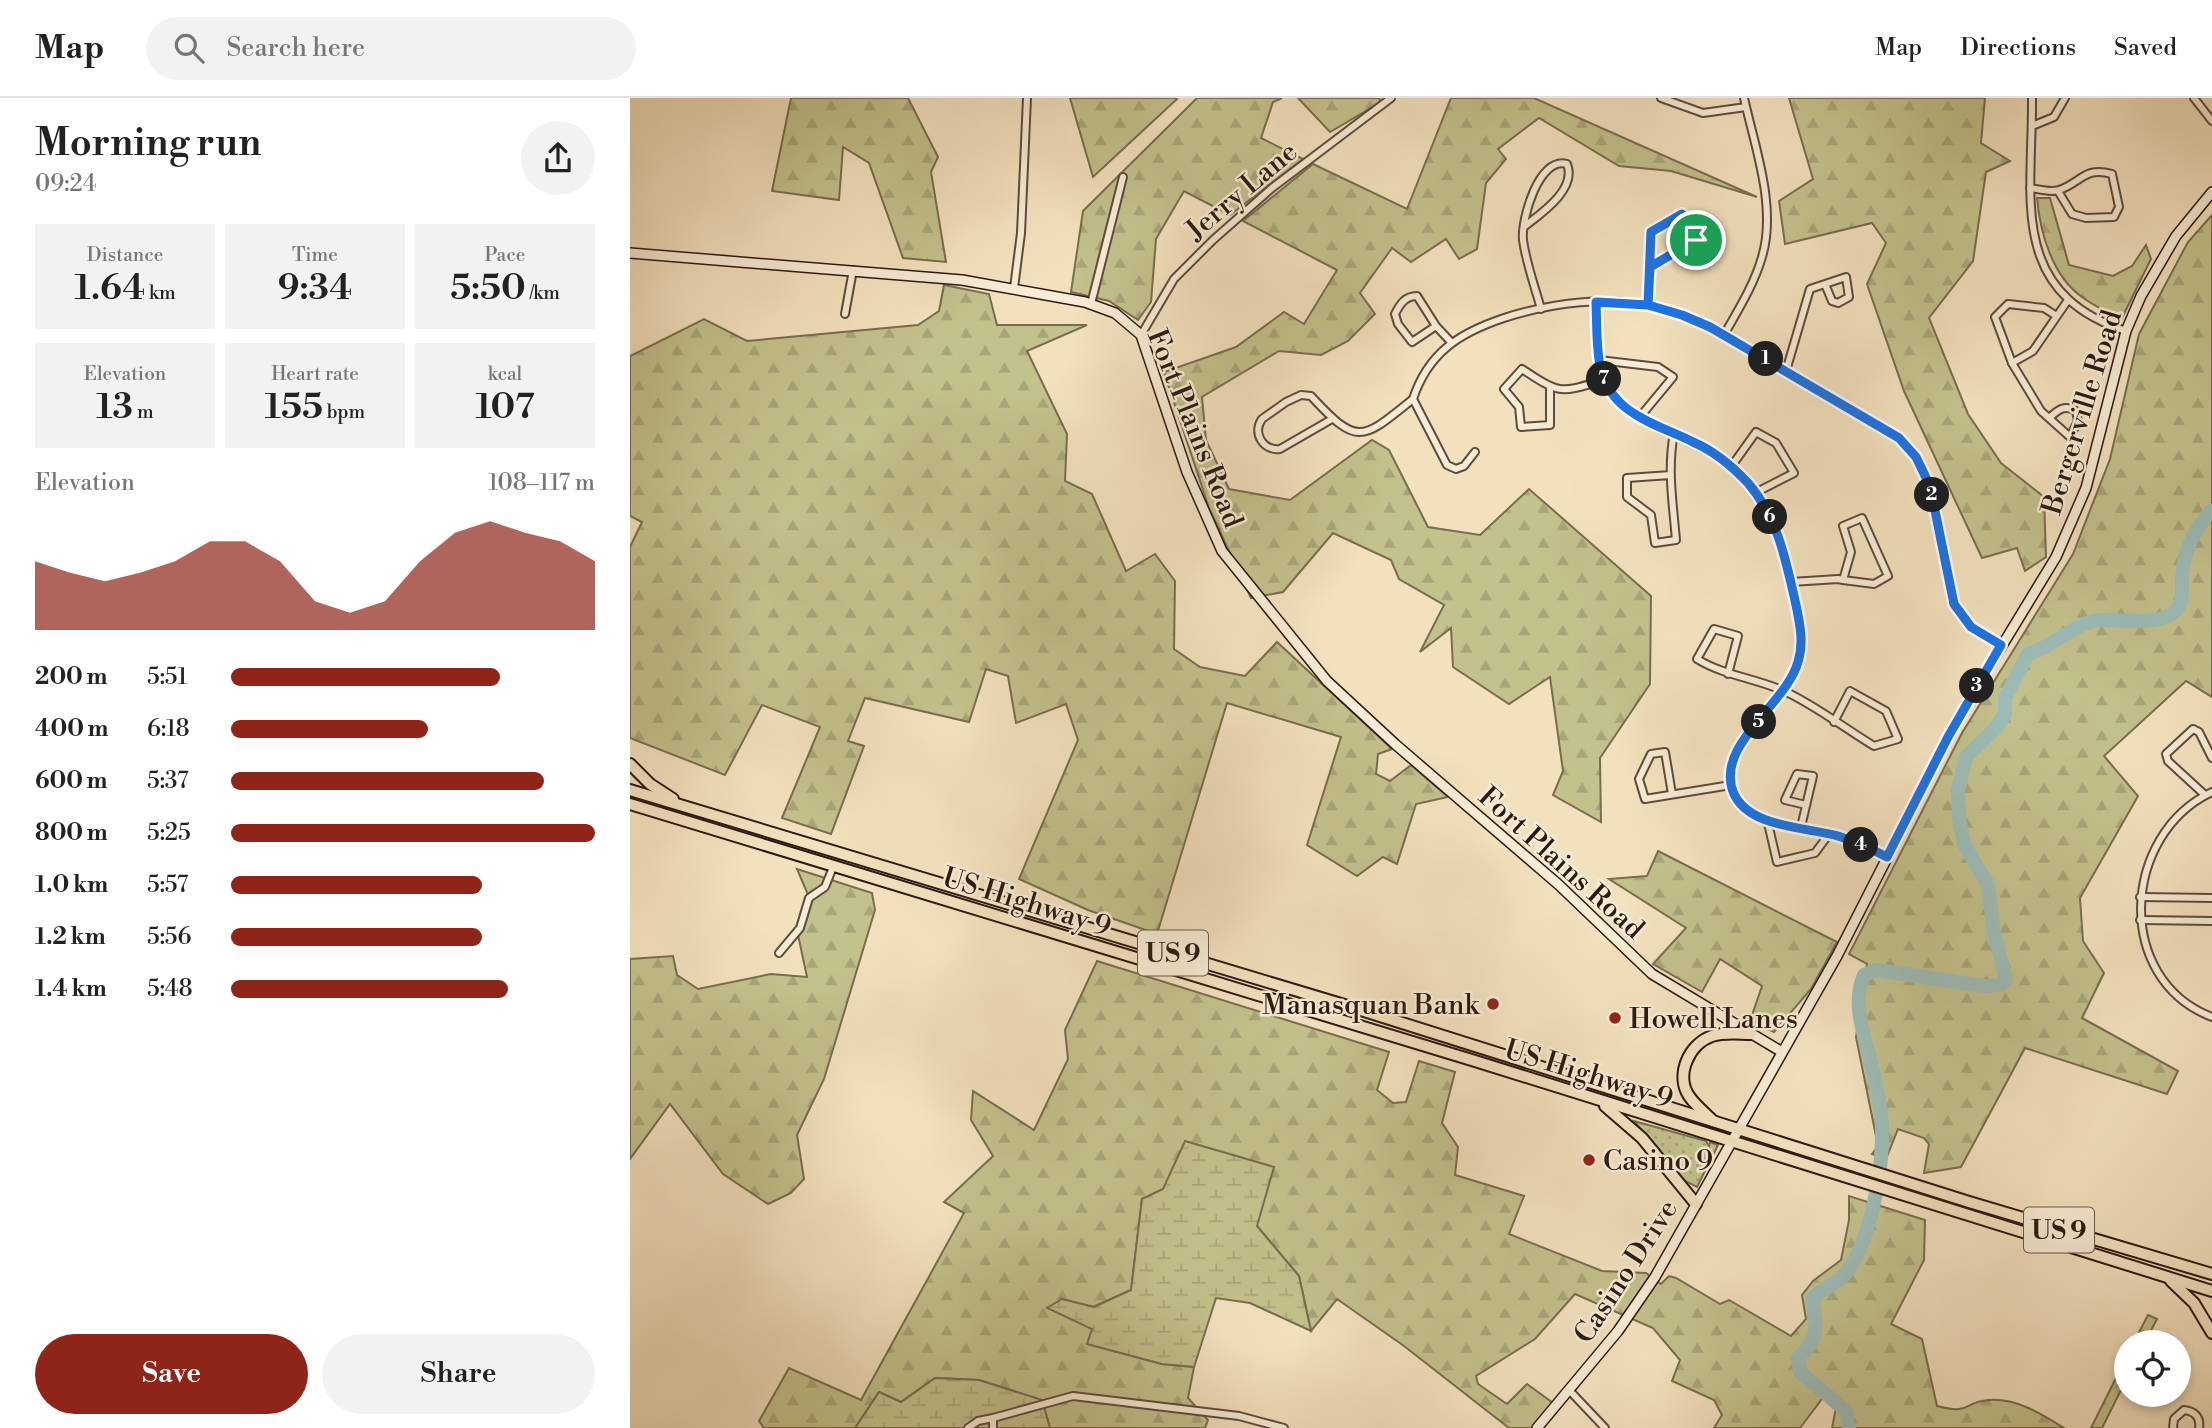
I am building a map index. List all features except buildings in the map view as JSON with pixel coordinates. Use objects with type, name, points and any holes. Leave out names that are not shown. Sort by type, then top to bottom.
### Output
[{"type":"highway","points":[[630,764],[650,784],[678,803]]},
{"type":"highway","name":"US Highway 9","points":[[630,790],[1361,1010],[1846,1164],[2212,1274]]},
{"type":"highway","name":"US Highway 9","points":[[630,804],[1732,1141],[2212,1291]]},
{"type":"highway","points":[[1715,1122],[1689,1097],[1683,1075],[1688,1058],[1698,1045],[1713,1035],[1751,1034]]},
{"type":"highway","points":[[1597,1100],[1642,1138],[1696,1204]]},
{"type":"highway","points":[[2169,1279],[2194,1303],[2212,1333]]},
{"type":"street","points":[[1014,288],[1021,233],[1027,98]]},
{"type":"street","name":"Jerry Lane","points":[[1141,335],[1174,279],[1213,240],[1272,188],[1391,98]]},
{"type":"street","points":[[1661,98],[1703,113],[1746,107]]},
{"type":"street","points":[[1724,335],[1756,275],[1767,234],[1766,198],[1744,98]]},
{"type":"street","points":[[2032,98],[2031,228],[2036,249],[2050,279],[2067,300],[2088,315],[2126,331]]},
{"type":"street","points":[[2032,126],[2054,117],[2065,98]]},
{"type":"street","points":[[2194,98],[2212,121]]},
{"type":"street","points":[[1525,226],[1556,202],[1569,174],[1567,163],[1560,162],[1550,166],[1537,179],[1522,237],[1541,309]]},
{"type":"street","points":[[2030,188],[2058,191],[2076,179],[2098,170],[2112,174],[2119,207],[2114,217],[2079,216],[2072,214],[2058,191]]},
{"type":"street","points":[[1091,304],[1124,177]]},
{"type":"street","name":"Bergerville Road","points":[[1738,1129],[1837,956],[1948,737],[2056,557],[2078,510],[2126,331],[2165,252],[2212,192]]},
{"type":"street","points":[[1648,305],[1651,232],[1682,214],[1696,240],[1650,267]]},
{"type":"street","name":"Fort Plains Road","points":[[630,253],[853,270],[1014,288],[1091,304],[1115,313],[1141,335],[1173,434],[1213,535],[1231,564],[1314,667],[1370,722],[1559,885],[1652,974],[1782,1052]]},
{"type":"street","points":[[845,314],[853,270]]},
{"type":"street","points":[[1786,371],[1810,289],[1825,284],[1846,278],[1849,297],[1838,303],[1832,301],[1825,284]]},
{"type":"street","points":[[1436,326],[1412,342],[1398,324],[1395,314],[1400,304],[1410,296],[1417,296],[1436,326],[1451,342]]},
{"type":"street","points":[[2012,363],[2033,351],[2055,314],[2067,300]]},
{"type":"street","points":[[1596,302],[1599,360],[1604,380],[1617,400],[1639,418],[1706,449],[1731,467],[1755,493],[1778,533],[1791,582],[1801,642],[1798,662],[1784,691],[1736,751],[1730,770],[1731,785],[1746,809],[1767,819],[1829,834],[1887,857]]},
{"type":"street","points":[[1332,419],[1280,449],[1265,446],[1258,436],[1258,425],[1262,419],[1301,395],[1311,396],[1332,419],[1352,432],[1363,434],[1376,429],[1413,399],[1429,363],[1451,342],[1491,323],[1541,309],[1596,302],[1648,305],[1682,315],[1724,335],[1887,430],[1916,457],[1930,486],[1954,604],[1971,627],[2001,645]]},
{"type":"street","points":[[2049,418],[2062,408],[2069,407],[2076,411],[2078,421],[2070,437],[2041,411],[2012,363],[1995,317],[2008,304],[2044,308],[2055,314]]},
{"type":"street","points":[[1599,360],[1658,367],[1673,377],[1639,418]]},
{"type":"street","points":[[1550,388],[1550,425],[1521,428],[1520,407],[1504,389],[1522,369],[1550,388],[1564,392],[1604,380]]},
{"type":"street","points":[[1413,399],[1447,465],[1456,470],[1464,466],[1475,452]]},
{"type":"street","points":[[1731,467],[1756,432],[1776,443],[1794,473],[1755,493]]},
{"type":"street","points":[[1671,475],[1627,478],[1627,497],[1651,515],[1655,543],[1676,540],[1671,475],[1669,458],[1674,433]]},
{"type":"street","points":[[1791,582],[1843,580],[1874,584],[1888,576],[1862,518],[1843,526],[1851,552],[1843,580]]},
{"type":"street","points":[[1728,674],[1738,636],[1714,629],[1697,659],[1728,674],[1784,691],[1834,722],[1874,746],[1898,739],[1886,710],[1850,691],[1834,722]]},
{"type":"street","points":[[2212,758],[2199,732],[2193,729],[2166,754],[2168,761],[2209,793],[2182,814],[2159,841],[2146,870],[2140,897],[2140,920],[2145,944],[2161,977],[2188,1003],[2212,1017]]},
{"type":"street","points":[[1672,794],[1665,752],[1651,754],[1641,768],[1639,779],[1645,799],[1731,785]]},
{"type":"street","points":[[1801,827],[1806,806],[1813,776],[1797,774],[1785,800],[1806,806]]},
{"type":"street","points":[[1767,819],[1777,862],[1815,853],[1829,834]]},
{"type":"street","points":[[779,953],[800,928],[809,898],[825,887],[832,867]]},
{"type":"street","points":[[2140,897],[2212,898]]},
{"type":"street","points":[[2140,920],[2212,921]]},
{"type":"street","name":"Casino Drive","points":[[1537,1428],[1618,1331],[1655,1277],[1738,1129]]},
{"type":"street","points":[[1569,1390],[1605,1428]]},
{"type":"street","points":[[968,1428],[978,1421],[1073,1396],[1239,1416],[1284,1428]]},
{"type":"street","points":[[2173,1428],[2174,1419],[2184,1410],[2199,1418],[2199,1428]]},
{"type":"street","points":[[993,1418],[993,1428]]},
{"type":"green space","points":[[791,98],[908,98],[938,157],[931,172],[946,262],[903,258],[869,163],[843,147],[839,200],[772,191]]},
{"type":"green space","points":[[1070,98],[1175,98],[1177,99],[1093,177]]},
{"type":"green space","points":[[1197,98],[1282,98],[1273,102],[1261,138],[1303,159],[1230,215],[1184,191],[1156,239],[1151,302],[1138,320],[1109,301],[1071,292],[1083,211]]},
{"type":"green space","points":[[1298,98],[1379,98],[1381,102],[1330,132]]},
{"type":"green space","points":[[1451,98],[1534,98],[1757,197],[1671,171],[1619,166],[1539,118],[1498,149],[1506,159],[1486,183],[1477,249],[1459,259],[1446,239],[1411,262],[1392,248],[1360,293],[1375,314],[1348,341],[1321,355],[1279,351],[1202,397],[1206,440],[1229,489],[1290,500],[1372,440],[1389,450],[1428,527],[1480,535],[1529,489],[1651,596],[1650,684],[1600,758],[1601,822],[1553,795],[1563,771],[1550,677],[1509,704],[1453,667],[1451,628],[1420,652],[1444,605],[1399,579],[1391,560],[1333,533],[1283,592],[1251,598],[1209,508],[1164,372],[1236,347],[1284,312],[1304,324],[1337,270],[1243,221],[1313,164],[1407,209]]},
{"type":"green space","points":[[1789,98],[1985,98],[1981,143],[2010,161],[1986,172],[1973,261],[1929,318],[1968,414],[2001,463],[2044,497],[2046,557],[2025,571],[2017,548],[1982,558],[1904,391],[1867,284],[1886,243],[1872,223],[1785,244],[1779,201],[1813,179]]},
{"type":"green space","points":[[2037,198],[2050,198],[2069,265],[2113,276],[2132,266],[2146,245],[2151,259],[2121,320],[2082,297],[2063,277],[2049,252]]},
{"type":"green space","points":[[2212,215],[2212,697],[2186,681],[2104,756],[2138,796],[2080,898],[2083,941],[2104,973],[2082,1018],[2178,1071],[2167,1094],[2025,1048],[1961,1167],[1924,1173],[1929,1144],[1924,1138],[1898,1129],[1886,1159],[1872,1154],[1878,1146],[1856,1037],[1867,964],[1849,954],[1962,733],[2073,554],[2110,459],[2139,334],[2188,242]]},
{"type":"green space","points":[[944,285],[989,294],[997,325],[1087,325],[1027,351],[1067,434],[1065,481],[1092,494],[1126,571],[1155,554],[1175,581],[1174,649],[1200,667],[1245,676],[1277,642],[1392,749],[1378,754],[1376,774],[1390,781],[1411,765],[1448,797],[1416,804],[1397,864],[1383,857],[1357,876],[1307,845],[1341,737],[1227,703],[1157,934],[1088,910],[1019,879],[1078,740],[1066,704],[1016,723],[1008,676],[986,669],[969,722],[865,698],[848,741],[864,746],[831,834],[782,818],[820,727],[762,705],[725,775],[630,738],[630,547],[642,522],[630,516],[630,356],[704,319],[747,341],[918,325],[939,311]]},
{"type":"green space","points":[[1658,851],[1837,942],[1811,989],[1774,1032],[1750,1021],[1762,986],[1720,959],[1702,992],[1653,964],[1686,928],[1609,879],[1647,876]]},
{"type":"green space","points":[[797,869],[872,893],[875,910],[824,1079],[797,1135],[804,1179],[791,1193],[768,1204],[723,1174],[670,1104],[630,1159],[630,959],[673,956],[677,975],[698,989],[771,974],[807,977],[797,930],[809,897]]},
{"type":"green space","points":[[1097,961],[1389,1052],[1377,1090],[1393,1103],[1406,1102],[1419,1061],[1455,1072],[1442,1123],[1458,1147],[1455,1175],[1524,1196],[1509,1234],[1602,1271],[1646,1273],[1661,1284],[1669,1276],[1676,1278],[1720,1304],[1729,1300],[1791,1336],[1806,1319],[1802,1295],[1813,1281],[1841,1260],[1849,1220],[1849,1196],[1925,1220],[1924,1260],[1891,1324],[1922,1339],[1937,1406],[1962,1409],[1980,1401],[1999,1400],[2028,1408],[2064,1428],[1832,1428],[1836,1408],[1828,1391],[1800,1428],[1714,1428],[1722,1415],[1714,1400],[1672,1381],[1680,1360],[1653,1328],[1575,1294],[1535,1339],[1476,1376],[1478,1384],[1507,1404],[1527,1384],[1553,1403],[1532,1428],[1509,1428],[1404,1346],[1337,1299],[1311,1331],[1299,1276],[1257,1226],[1163,1189],[1142,1199],[1131,1290],[1093,1307],[1062,1299],[1093,1329],[1088,1344],[1162,1364],[1194,1367],[1188,1398],[1208,1420],[1205,1428],[1050,1428],[1042,1400],[979,1380],[935,1378],[901,1402],[879,1392],[855,1428],[764,1428],[759,1421],[789,1368],[861,1400],[964,1213],[944,1202],[993,1156],[971,1120],[973,1091],[1034,1130],[1068,1059],[1065,1030]]},
{"type":"green space","points":[[1634,1121],[1706,1141],[1709,1146],[1710,1142],[1718,1145],[1697,1187],[1685,1181]]},
{"type":"green space","points":[[1185,1141],[1274,1167],[1257,1226],[1299,1276],[1311,1331],[1250,1303],[1216,1298],[1194,1367],[1162,1364],[1087,1344],[1092,1329],[1047,1308],[1062,1299],[1094,1307],[1131,1290],[1142,1199],[1163,1189]]},
{"type":"green space","points":[[2148,1315],[2157,1319],[2151,1330],[2140,1330]]},
{"type":"green space","points":[[935,1378],[979,1380],[1042,1400],[1050,1428],[855,1428],[879,1392],[901,1402]]},
{"type":"green space","points":[[2114,1382],[2114,1404],[2102,1428],[2091,1428]]},
{"type":"waterway","points":[[1849,1428],[1846,1411],[1800,1372],[1798,1358],[1814,1337],[1813,1298],[1842,1277],[1855,1259],[1869,1224],[1878,1184],[1882,1121],[1860,1017],[1859,996],[1864,975],[1876,970],[1984,986],[2001,985],[2006,979],[1994,933],[1988,885],[1965,846],[1959,819],[1958,790],[1966,757],[1995,729],[2005,714],[2005,698],[2028,654],[2091,622],[2156,620],[2175,612],[2181,601],[2183,567],[2188,549],[2195,533],[2212,510]]},
{"type":"place","name":"Manasquan Bank","points":[[1493,1004]]},
{"type":"place","name":"Howell Lanes","points":[[1615,1018]]},
{"type":"place","name":"Casino 9","points":[[1589,1160]]},
{"type":"route","points":[[1696,240],[1650,267],[1648,305],[1697,320],[1899,438],[1916,457],[1930,486],[1954,604],[1971,627],[2001,645],[1948,737],[1887,857],[1836,835],[1754,815],[1734,794],[1730,770],[1736,751],[1787,687],[1800,653],[1801,631],[1784,550],[1769,514],[1747,483],[1733,469],[1693,441],[1648,423],[1628,411],[1611,392],[1602,374],[1598,354],[1596,302],[1648,305],[1651,232],[1682,214],[1696,240]]}]
